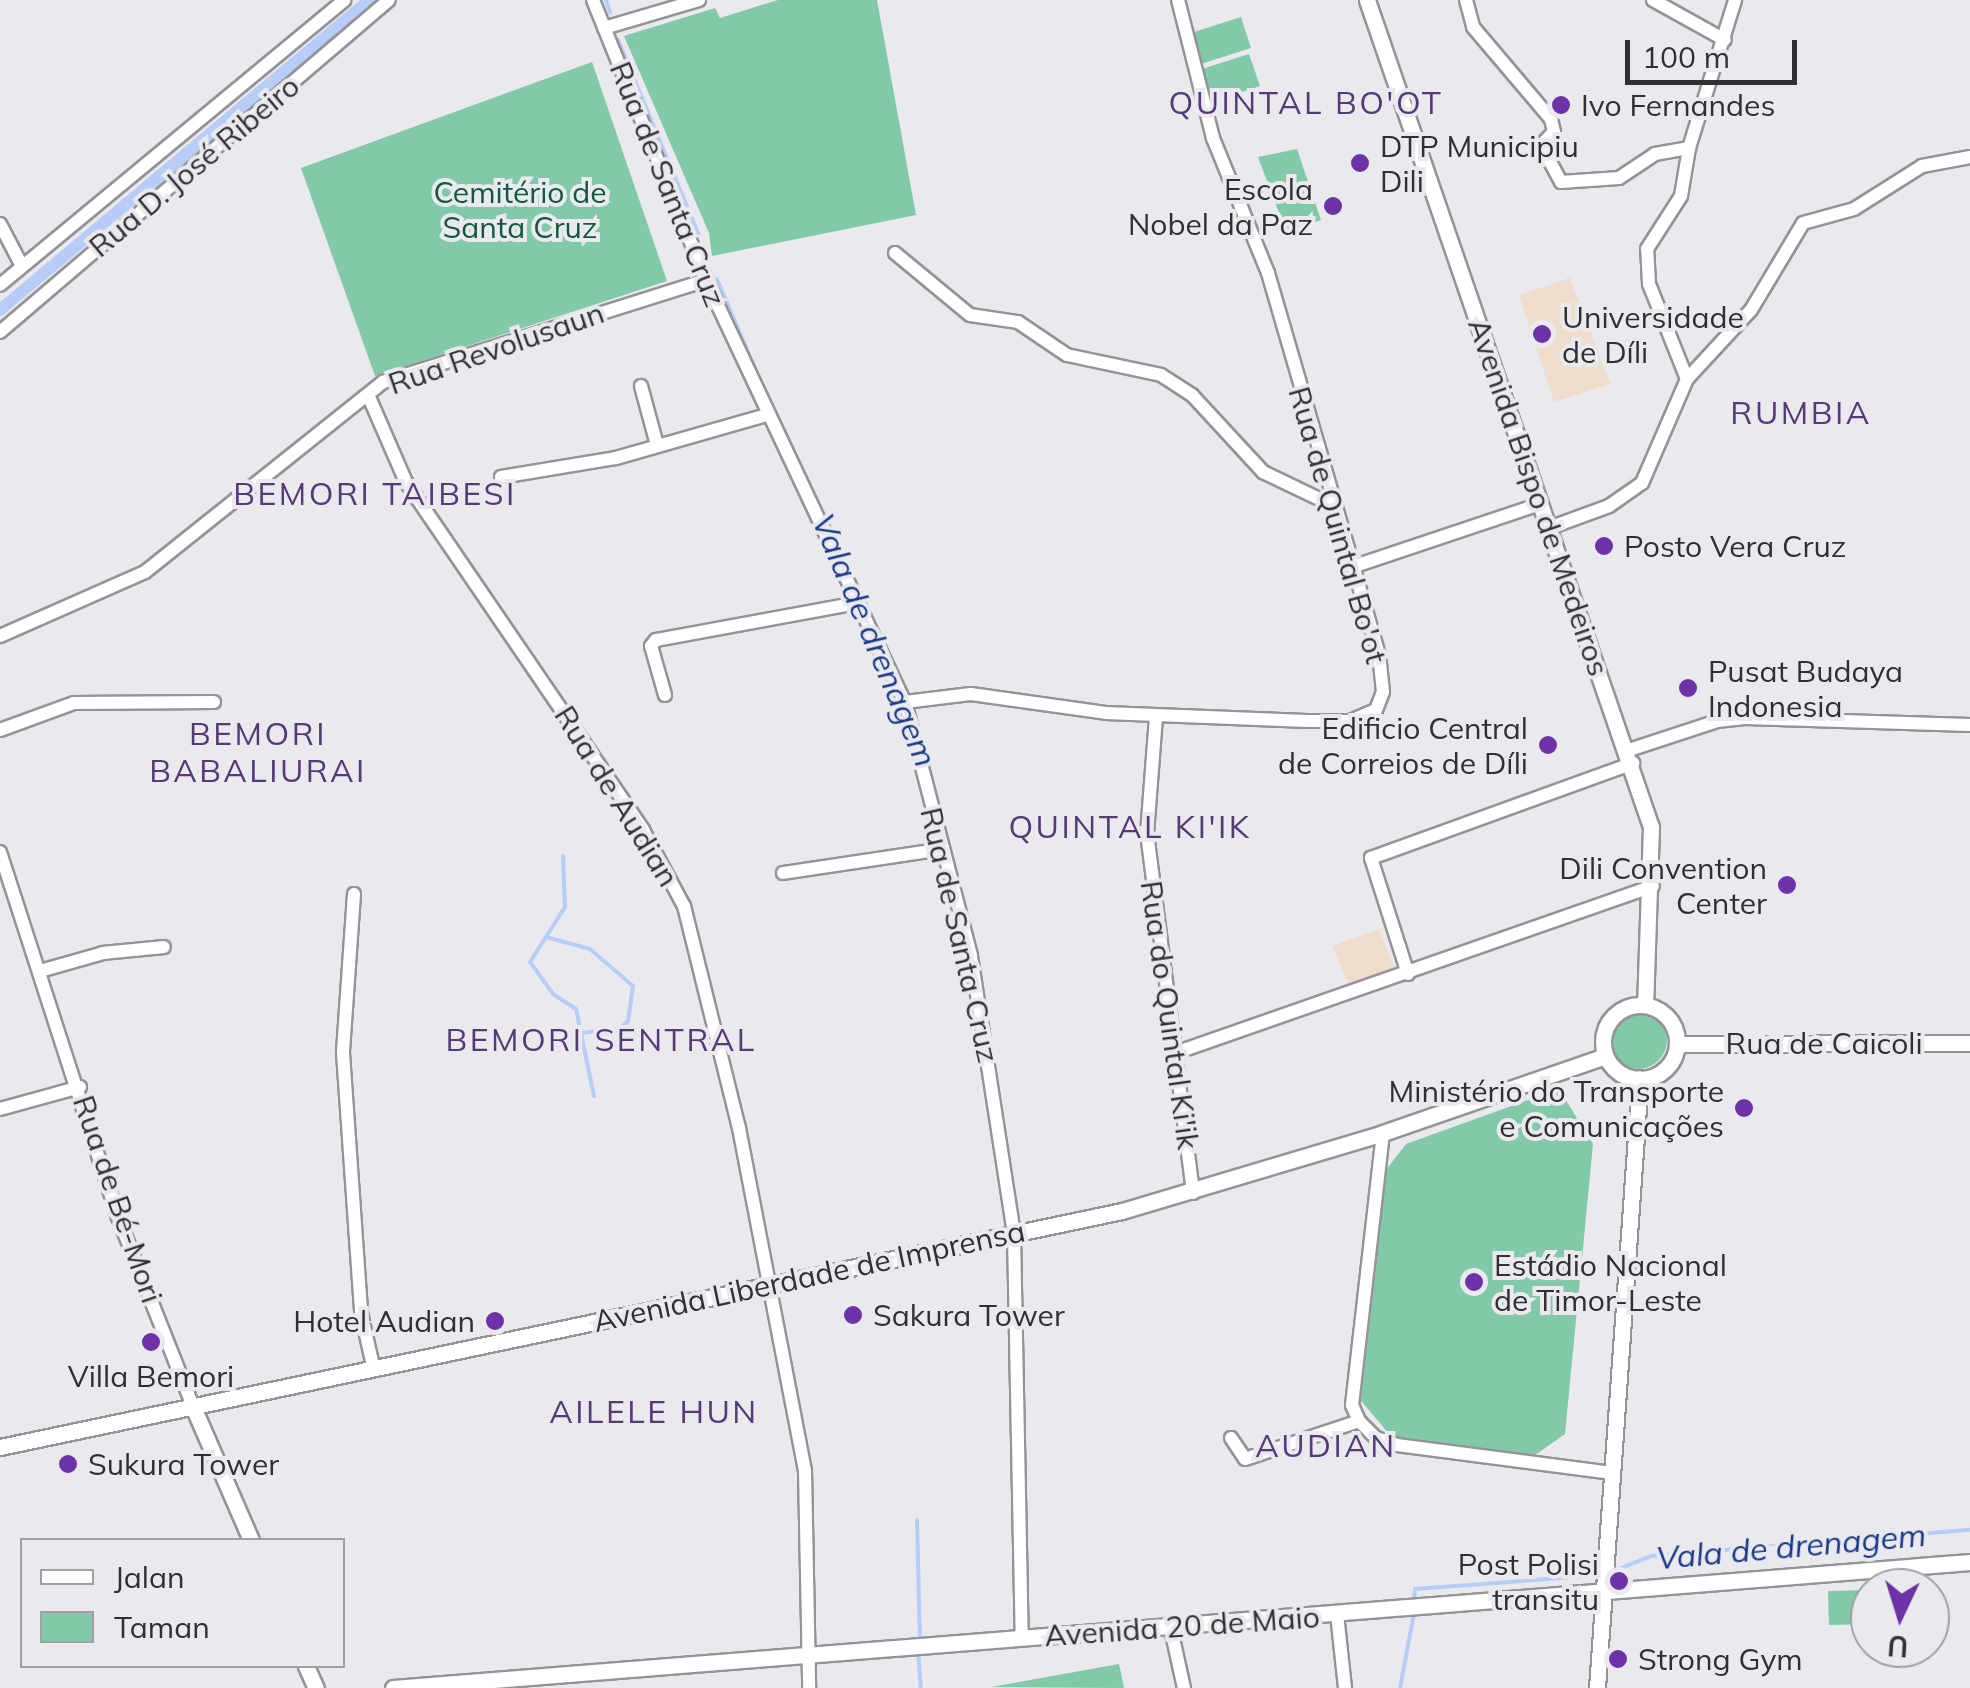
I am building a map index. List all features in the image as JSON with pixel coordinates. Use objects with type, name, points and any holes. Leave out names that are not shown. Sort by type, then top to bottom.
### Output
[{"type":"main road","name":"Avenida Bispo de Medeiros","points":[[1366,0],[1631,756],[1651,827],[1654,886],[1645,1005]]},
{"type":"main road","points":[[1645,1005],[1672,1023],[1677,1044],[1669,1065],[1640,1079],[1619,1073],[1605,1056],[1603,1034],[1614,1015],[1645,1005]]},
{"type":"main road","name":"Rua de Caicoli","points":[[1677,1044],[1970,1043]]},
{"type":"main road","name":"Avenida Liberdade de Imprensa","points":[[0,1447],[194,1410],[373,1366],[1014,1234],[1193,1193],[1382,1134],[1605,1056]]},
{"type":"main road","points":[[1597,1688],[1640,1079]]},
{"type":"main road","name":"Rua de Bé-Mori","points":[[194,1410],[250,1538]]},
{"type":"main road","name":"Avenida 20 de Maio","points":[[394,1688],[1419,1610],[1970,1562]]},
{"type":"street","points":[[0,284],[344,0]]},
{"type":"street","name":"Rua D. José Ribeiro","points":[[0,332],[389,0]]},
{"type":"street","name":"Rua de Santa Cruz","points":[[592,0],[706,280],[858,603],[910,701],[971,956],[1014,1234],[1022,1639]]},
{"type":"street","points":[[604,28],[699,0]]},
{"type":"street","name":"Rua de Quintal Bo'ot","points":[[910,701],[971,694],[1156,717],[1350,721],[1376,710],[1382,676],[1352,566],[1268,273],[1212,138],[1178,0]]},
{"type":"street","points":[[1466,0],[1474,27],[1551,119],[1554,132],[1540,145],[1561,182],[1619,178],[1655,154],[1689,148]]},
{"type":"street","points":[[1653,0],[1725,40]]},
{"type":"street","points":[[1686,379],[1649,284],[1646,258],[1649,241],[1682,196],[1689,148],[1735,0]]},
{"type":"street","points":[[1549,528],[1609,506],[1642,483],[1686,379],[1752,310],[1803,223],[1854,209],[1922,166],[1970,156]]},
{"type":"street","points":[[0,224],[22,266]]},
{"type":"street","points":[[895,253],[970,315],[1018,322],[1067,355],[1161,374],[1192,395],[1263,472],[1332,506]]},
{"type":"street","name":"Rua Revolusaun","points":[[0,636],[145,572],[383,382],[499,340],[706,280]]},
{"type":"street","points":[[641,386],[656,445]]},
{"type":"street","name":"Rua de Audian","points":[[368,397],[406,482],[674,880],[735,1110],[805,1470],[809,1688]]},
{"type":"street","points":[[502,478],[656,445],[767,414]]},
{"type":"street","points":[[1352,566],[1540,504]]},
{"type":"street","points":[[665,695],[651,646],[656,640],[858,603]]},
{"type":"street","points":[[0,730],[74,703],[214,702]]},
{"type":"street","name":"Rua do Quintal Ki'ik","points":[[1156,717],[1146,832],[1178,1052],[1193,1193]]},
{"type":"street","points":[[1408,974],[1371,858],[1717,720],[1970,725]]},
{"type":"street","points":[[783,873],[943,849]]},
{"type":"street","name":"Rua de Bé-Mori","points":[[0,852],[4,882],[80,1086],[118,1217],[194,1410]]},
{"type":"street","points":[[1178,1052],[1654,886]]},
{"type":"street","points":[[354,894],[343,1053],[361,1313],[373,1366]]},
{"type":"street","points":[[40,971],[104,953],[164,947]]},
{"type":"street","points":[[0,1109],[80,1086]]},
{"type":"street","points":[[1382,1134],[1352,1404],[1359,1421],[1376,1438],[1397,1445],[1612,1473]]},
{"type":"street","points":[[1232,1438],[1245,1459],[1359,1421]]},
{"type":"street","points":[[1337,1614],[1345,1688]]},
{"type":"street","points":[[1171,1628],[1184,1688]]},
{"type":"shaded area","points":[[1570,278],[1610,384],[1554,402],[1519,295]]},
{"type":"shaded area","points":[[1379,929],[1395,971],[1350,988],[1333,946]]},
{"type":"green space","points":[[778,0],[877,0],[916,215],[712,256],[709,233],[624,36],[715,8],[720,18]]},
{"type":"green space","points":[[1241,17],[1251,48],[1201,64],[1191,33]]},
{"type":"green space","points":[[1249,54],[1260,86],[1210,103],[1199,70]]},
{"type":"green space","name":"Cemitério de Santa Cruz","points":[[592,62],[667,281],[375,376],[301,168]]},
{"type":"green space","points":[[1297,149],[1321,220],[1287,234],[1258,157]]},
{"type":"green space","points":[[1638,1011],[1659,1019],[1667,1040],[1659,1061],[1638,1069],[1617,1061],[1609,1040],[1617,1019]]},
{"type":"green space","name":"Estádio Nacional de Timor-Leste","points":[[1559,1089],[1593,1144],[1565,1434],[1528,1460],[1395,1441],[1357,1396],[1383,1174],[1406,1144]]},
{"type":"green space","points":[[1850,1590],[1850,1624],[1829,1625],[1828,1591]]},
{"type":"green space","points":[[1119,1664],[1124,1688],[991,1687]]},
{"type":"waterway","points":[[0,310],[369,0]]},
{"type":"waterway","name":"Vala de drenagem","points":[[606,0],[610,12]]},
{"type":"waterway","name":"Vala de drenagem","points":[[618,40],[698,233]]},
{"type":"waterway","name":"Vala de drenagem","points":[[717,279],[760,381]]},
{"type":"waterway","name":"Vala de drenagem","points":[[928,765],[971,930]]},
{"type":"waterway","points":[[563,856],[565,907],[530,962],[553,994],[576,1009],[594,1096]]},
{"type":"waterway","points":[[546,937],[590,949],[633,986],[628,1021],[619,1029],[583,1033]]},
{"type":"waterway","name":"Vala de drenagem","points":[[917,1520],[920,1640]]},
{"type":"waterway","name":"Vala de drenagem","points":[[1609,1573],[1651,1556],[1970,1530]]},
{"type":"waterway","name":"Vala de drenagem","points":[[1414,1603],[1415,1589],[1600,1575]]},
{"type":"waterway","name":"Vala de drenagem","points":[[1400,1688],[1414,1613]]},
{"type":"waterway","name":"Vala de drenagem","points":[[918,1649],[921,1688]]},
{"type":"place","name":"Ivo Fernandes","points":[[1561,105]]},
{"type":"place","name":"DTP Municipiu Dili","points":[[1360,163]]},
{"type":"place","name":"Escola Nobel da Paz","points":[[1333,206]]},
{"type":"place","name":"Universidade de Díli","points":[[1542,334]]},
{"type":"place","name":"Posto Vera Cruz","points":[[1604,546]]},
{"type":"place","name":"Pusat Budaya Indonesia","points":[[1688,688]]},
{"type":"place","name":"Edificio Central de Correios de Díli","points":[[1548,745]]},
{"type":"place","name":"Dili Convention Center","points":[[1787,885]]},
{"type":"place","name":"Ministério do Transporte e Comunicações","points":[[1744,1108]]},
{"type":"place","name":"Estádio Nacional de Timor-Leste","points":[[1474,1282]]},
{"type":"place","name":"Sakura Tower","points":[[853,1315]]},
{"type":"place","name":"Hotel Audian","points":[[495,1321]]},
{"type":"place","name":"Villa Bemori","points":[[151,1342]]},
{"type":"place","name":"Sukura Tower","points":[[68,1464]]},
{"type":"place","name":"Post Polisi transitu","points":[[1619,1581]]},
{"type":"place","name":"Strong Gym","points":[[1618,1659]]},
{"type":"district","name":"QUINTAL BO'OT","points":[[1306,102]]},
{"type":"district","name":"RUMBIA","points":[[1801,412]]},
{"type":"district","name":"BEMORI TAIBESI","points":[[375,493]]},
{"type":"district","name":"BEMORI BABALIURAI","points":[[258,752]]},
{"type":"district","name":"QUINTAL KI'IK","points":[[1130,826]]},
{"type":"district","name":"BEMORI SENTRAL","points":[[601,1039]]},
{"type":"district","name":"AILELE HUN","points":[[654,1411]]},
{"type":"district","name":"AUDIAN","points":[[1326,1445]]}]
